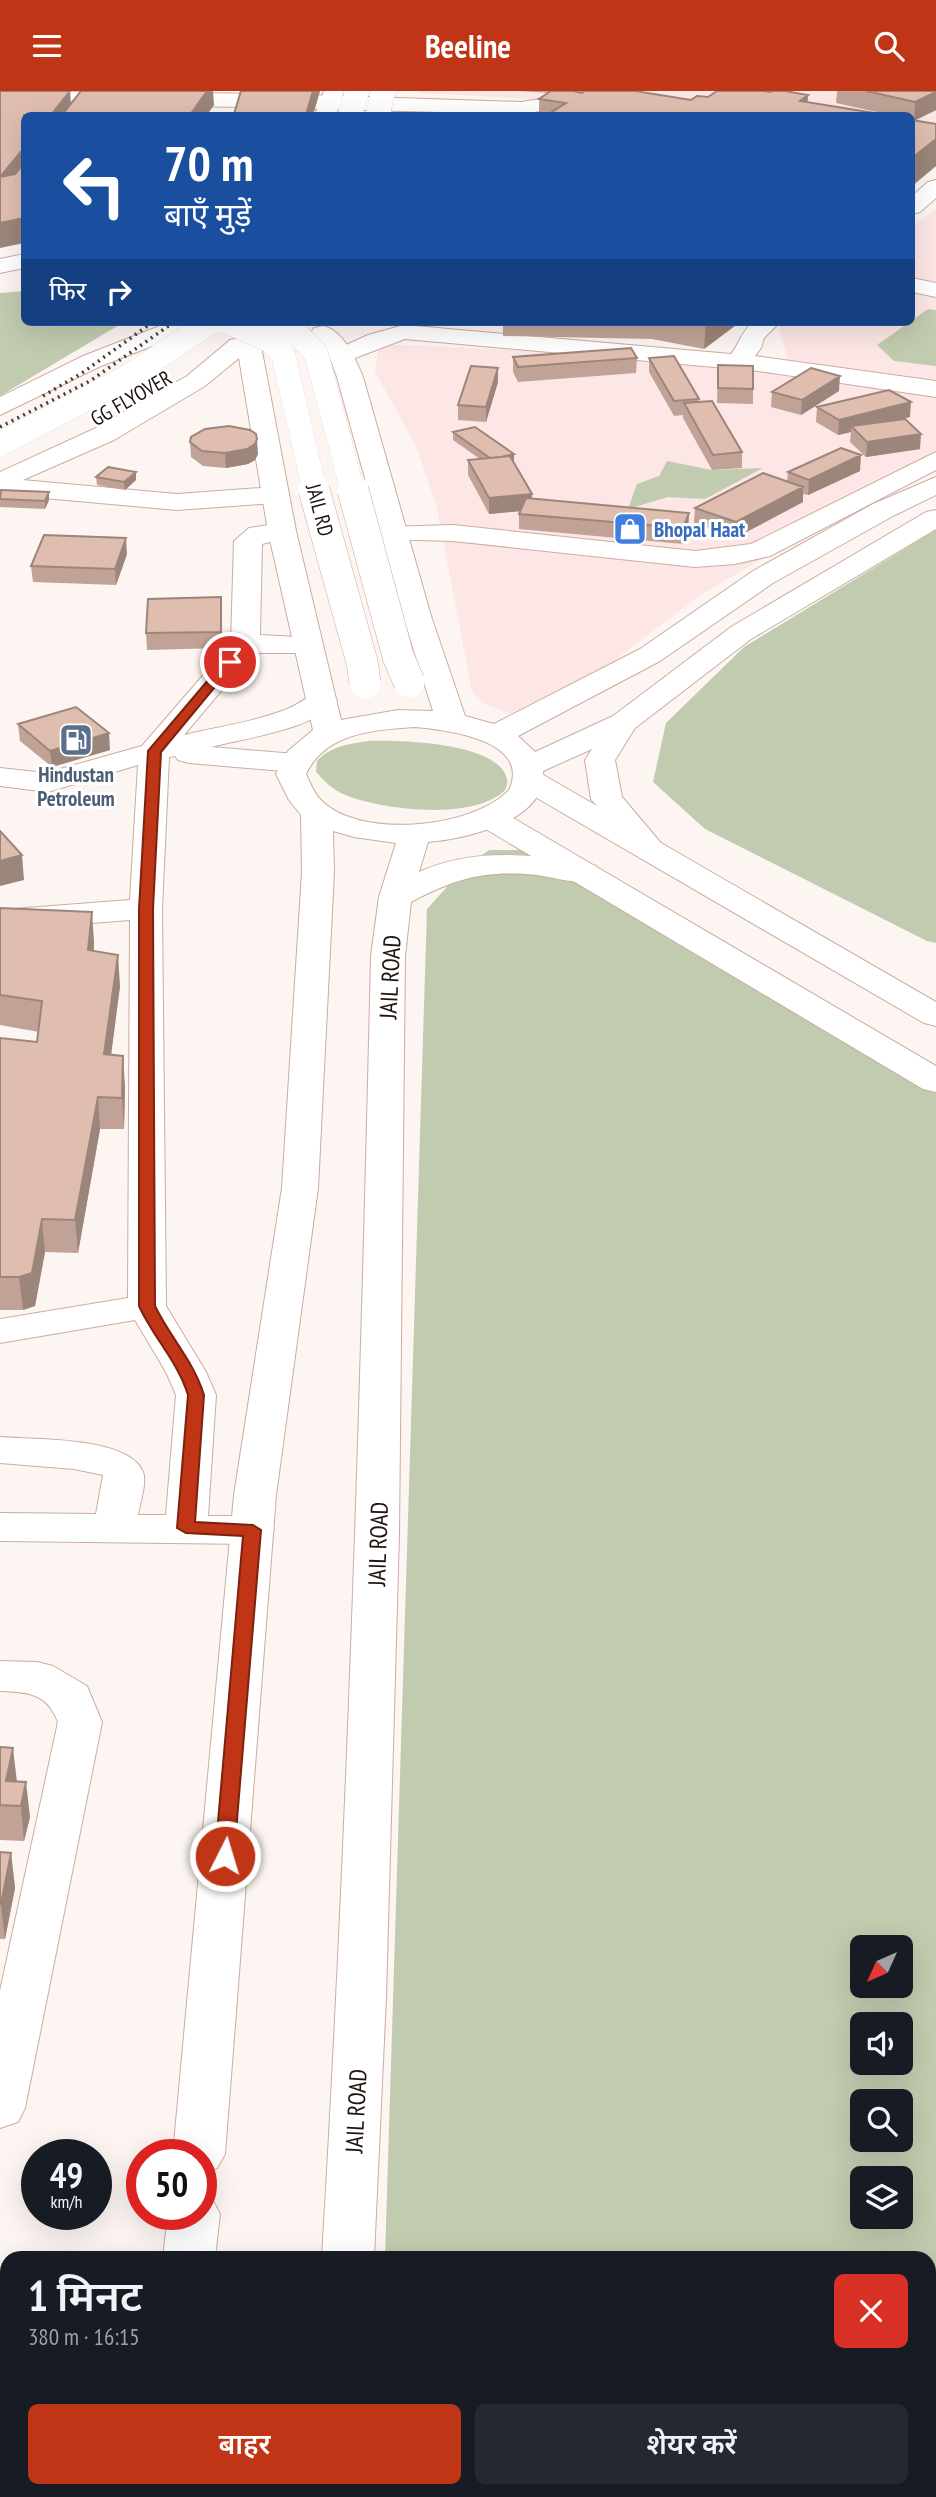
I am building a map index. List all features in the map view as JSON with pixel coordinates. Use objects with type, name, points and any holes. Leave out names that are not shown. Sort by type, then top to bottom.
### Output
[{"type":"main road","points":[[351,112],[357,91]]},
{"type":"main road","points":[[379,112],[383,91]]},
{"type":"main road","points":[[80,112],[94,94]]},
{"type":"main road","points":[[0,95],[94,94],[232,102],[330,103],[418,111],[521,108],[566,101],[607,104]]},
{"type":"main road","points":[[915,204],[936,187]]},
{"type":"main road","points":[[0,266],[21,262]]},
{"type":"main road","points":[[0,279],[21,279]]},
{"type":"main road","points":[[915,286],[936,290]]},
{"type":"main road","points":[[0,407],[92,361],[177,326]]},
{"type":"main road","points":[[186,326],[191,333],[216,342],[244,333],[293,343],[331,328],[369,440],[394,533],[448,710]]},
{"type":"main road","name":"GG FLYOVER","points":[[0,444],[124,379],[205,326]]},
{"type":"main road","name":"JAIL RD","points":[[285,326],[294,331],[316,353],[377,581],[393,627],[398,656],[409,683],[448,710]]},
{"type":"main road","points":[[737,362],[749,348],[752,335],[763,326]]},
{"type":"main road","points":[[342,356],[377,331],[406,327],[737,362],[936,389]]},
{"type":"main road","points":[[0,484],[105,434],[195,381],[244,333]]},
{"type":"main road","points":[[244,333],[282,531],[328,734]]},
{"type":"main road","name":"GG FLYOVER","points":[[0,464],[78,428],[244,333]]},
{"type":"main road","name":"JAIL RD","points":[[59,779],[68,768],[82,762],[98,758],[114,762],[299,715],[322,699],[356,689],[365,683],[362,662],[314,489],[283,354],[269,340],[244,333]]},
{"type":"main road","points":[[394,533],[453,533],[695,559],[735,556],[760,550],[936,460]]},
{"type":"main road","points":[[0,484],[177,502],[275,495]]},
{"type":"main road","points":[[495,736],[650,655],[763,577],[883,510],[936,485]]},
{"type":"main road","points":[[528,774],[624,722],[741,633],[936,518]]},
{"type":"main road","points":[[186,1528],[196,1395],[190,1375],[156,1327],[147,1306],[146,909],[154,751],[245,644],[248,541],[259,534],[282,531]]},
{"type":"main road","points":[[245,644],[307,644]]},
{"type":"main road","points":[[448,710],[521,754],[528,774],[524,793],[513,805],[491,818],[461,828],[415,834],[371,831],[330,819],[308,806],[291,774],[295,763],[307,747],[328,734],[356,725],[415,718],[448,710]]},
{"type":"main road","points":[[624,722],[600,760],[607,799],[650,849]]},
{"type":"main road","points":[[154,751],[295,763]]},
{"type":"main road","points":[[528,774],[650,849],[933,1011]]},
{"type":"main road","points":[[0,777],[59,779]]},
{"type":"main road","points":[[0,797],[59,779]]},
{"type":"main road","points":[[200,2139],[255,1495],[300,1188],[318,872],[317,811]]},
{"type":"main road","points":[[491,818],[867,1038],[929,1068]]},
{"type":"main road","name":"JAIL ROAD","points":[[348,2251],[362,1997],[377,1574],[388,956],[395,897],[415,834]]},
{"type":"main road","points":[[395,897],[453,870],[497,864],[520,862],[585,873]]},
{"type":"main road","points":[[0,921],[146,909]]},
{"type":"main road","points":[[867,1038],[933,1011]]},
{"type":"main road","points":[[0,1331],[147,1306]]},
{"type":"main road","points":[[0,1450],[96,1460],[121,1468],[124,1475],[115,1527]]},
{"type":"main road","points":[[0,1527],[253,1530]]},
{"type":"main road","points":[[0,1676],[37,1678],[71,1697],[80,1722],[0,2108]]},
{"type":"main road","points":[[190,2251],[192,2230]]},
{"type":"shaded area","points":[[936,91],[936,148],[915,141],[915,112],[778,112],[420,93]]},
{"type":"shaded area","points":[[936,209],[936,382],[789,364],[779,328],[782,326],[915,326],[915,225]]},
{"type":"shaded area","name":"Bhopal Haat","points":[[379,344],[578,353],[771,372],[936,393],[936,468],[771,554],[702,594],[623,654],[573,697],[537,716],[505,712],[483,703],[472,691],[436,504],[415,444],[375,372]]},
{"type":"green space","points":[[21,291],[21,326],[117,326],[0,396],[0,293]]},
{"type":"green space","points":[[928,309],[936,310],[936,366],[894,361],[877,345],[904,326],[915,326],[915,318]]},
{"type":"green space","points":[[667,461],[712,470],[763,468],[705,499],[668,497],[628,509],[637,484],[659,476]]},
{"type":"green space","points":[[936,530],[936,943],[927,941],[705,829],[653,782],[666,723],[744,647]]},
{"type":"green space","points":[[369,741],[402,741],[467,750],[486,757],[500,767],[507,779],[505,790],[487,801],[468,807],[425,810],[402,808],[345,795],[329,785],[316,772],[317,761],[328,752]]},
{"type":"green space","points":[[489,850],[519,850],[553,860],[936,1083],[936,2251],[385,2251],[427,909],[464,868]]},
{"type":"building","points":[[0,91],[70,91],[53,112],[21,112],[21,152],[0,177]]},
{"type":"building","points":[[81,91],[207,91],[192,112],[64,112]]},
{"type":"building","points":[[241,91],[313,91],[307,112],[235,112]]},
{"type":"building","points":[[551,91],[635,91],[691,100],[697,96],[708,97],[717,91],[785,91],[808,95],[800,101],[868,112],[552,112],[566,103],[539,99]]},
{"type":"building","points":[[866,91],[936,91],[936,92],[915,102]]},
{"type":"building","points":[[915,120],[936,124],[936,139],[915,156]]},
{"type":"building","points":[[21,167],[21,219],[0,223],[0,177],[15,174]]},
{"type":"building","points":[[631,348],[637,358],[518,367],[513,357]]},
{"type":"building","points":[[674,356],[699,399],[674,401],[649,358]]},
{"type":"building","points":[[718,365],[753,366],[753,389],[718,388]]},
{"type":"building","points":[[471,366],[498,368],[486,407],[458,405]]},
{"type":"building","points":[[811,368],[840,376],[802,400],[772,392]]},
{"type":"building","points":[[889,390],[911,402],[839,420],[817,407]]},
{"type":"building","points":[[712,401],[742,452],[713,455],[684,403]]},
{"type":"building","points":[[905,419],[921,434],[867,442],[851,426]]},
{"type":"building","points":[[229,426],[250,430],[256,434],[255,444],[247,449],[225,453],[202,451],[190,442],[191,437],[205,429]]},
{"type":"building","points":[[475,427],[514,454],[490,458],[453,432]]},
{"type":"building","points":[[841,448],[861,455],[809,480],[788,472]]},
{"type":"building","points":[[510,456],[532,494],[489,498],[468,460]]},
{"type":"building","points":[[108,467],[136,472],[124,482],[96,477]]},
{"type":"building","points":[[763,473],[803,487],[736,522],[695,508]]},
{"type":"building","points":[[1,490],[49,492],[45,501],[0,499]]},
{"type":"building","points":[[526,498],[689,513],[683,528],[519,514]]},
{"type":"building","points":[[44,535],[126,538],[115,569],[31,566]]},
{"type":"building","points":[[221,597],[221,632],[146,633],[148,599]]},
{"type":"building","points":[[76,707],[109,733],[50,751],[18,724]]},
{"type":"building","points":[[0,831],[22,855],[0,861]]},
{"type":"building","points":[[0,908],[92,912],[88,950],[118,955],[104,1054],[123,1056],[122,1098],[98,1097],[75,1220],[42,1219],[32,1273],[19,1277],[0,1277],[0,1038],[37,1042],[42,1001],[0,995]]},
{"type":"building","points":[[0,1747],[13,1748],[6,1781],[26,1782],[21,1806],[0,1805]]},
{"type":"building","points":[[0,1852],[11,1853],[1,1904],[0,1904]]},
{"type":"railway","points":[[43,396],[82,373],[147,326]]},
{"type":"railway","points":[[0,427],[90,381],[168,326]]},
{"type":"place","name":"Bhopal Haat","points":[[630,529]]},
{"type":"place","name":"Hindustan Petroleum","points":[[76,740]]},
{"type":"route","points":[[225,1856],[253,1530],[186,1528],[196,1395],[190,1375],[156,1327],[147,1306],[146,909],[154,751],[230,662]]}]
